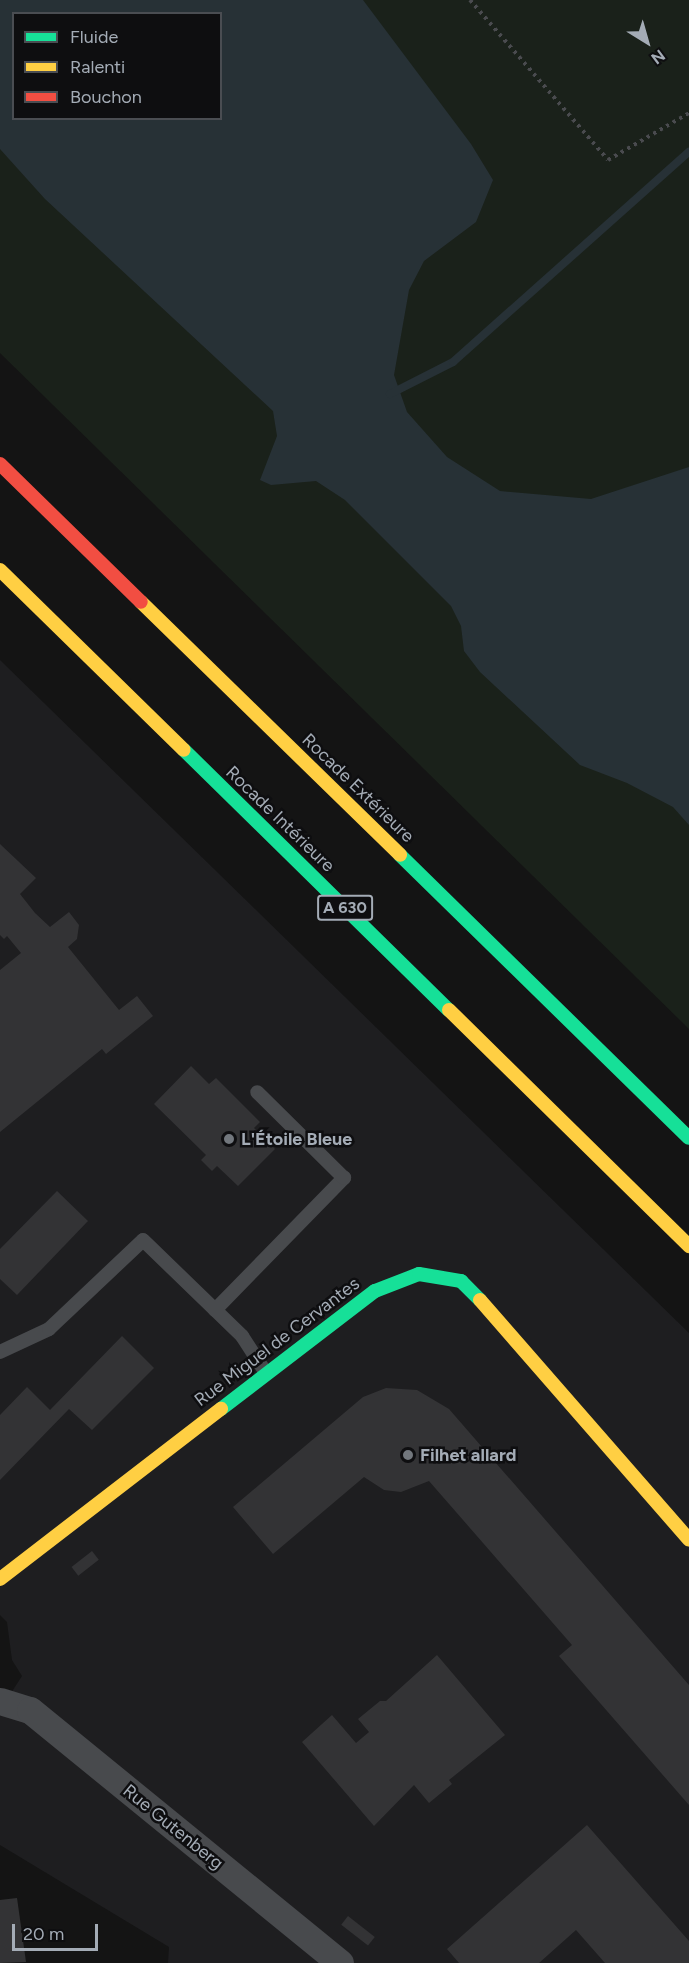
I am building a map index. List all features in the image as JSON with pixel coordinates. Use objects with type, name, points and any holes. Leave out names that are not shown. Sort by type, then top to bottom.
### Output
[{"type":"main road","name":"Rocade Extérieure","points":[[0,464],[689,1138]]},
{"type":"main road","name":"Rocade Intérieure","points":[[0,570],[689,1246]]},
{"type":"main road","name":"Rue Miguel de Cervantes","points":[[0,1579],[375,1291],[419,1274],[461,1281],[494,1312],[689,1540]]},
{"type":"street","name":"Rue Gutenberg","points":[[0,1701],[30,1710],[340,1963]]},
{"type":"lane","points":[[215,1310],[344,1178],[257,1092]]},
{"type":"lane","points":[[0,1353],[50,1329],[143,1240],[242,1336],[266,1373]]},
{"type":"path","points":[[470,0],[608,160],[689,113]]},
{"type":"shaded area","points":[[0,0],[689,0],[689,1029],[0,353]]},
{"type":"shaded area","points":[[0,0],[363,0],[471,144],[493,180],[476,222],[424,261],[409,290],[394,375],[407,412],[447,457],[500,491],[591,499],[689,467],[689,825],[673,807],[627,783],[580,765],[480,672],[464,651],[461,626],[451,606],[345,500],[316,481],[271,485],[260,480],[277,436],[273,411],[45,199],[0,149]]},
{"type":"shaded area","points":[[0,660],[689,1333],[689,1963],[168,1963],[169,1947],[0,1845],[0,1710],[22,1676],[12,1660],[7,1622],[0,1615]]},
{"type":"building","points":[[0,844],[36,878],[20,894],[35,913],[50,927],[69,912],[79,925],[77,939],[68,947],[119,1010],[137,996],[153,1016],[106,1054],[102,1049],[0,1132],[0,970],[21,953],[7,936],[4,939],[0,935]]},
{"type":"building","points":[[191,1066],[209,1084],[216,1078],[260,1122],[254,1128],[275,1149],[238,1186],[217,1166],[212,1171],[201,1160],[206,1155],[154,1104]]},
{"type":"building","points":[[57,1191],[88,1221],[17,1295],[0,1279],[0,1249]]},
{"type":"building","points":[[122,1336],[154,1368],[92,1430],[69,1409],[0,1480],[0,1415],[27,1387],[50,1410]]},
{"type":"building","points":[[386,1388],[417,1390],[449,1409],[689,1685],[689,1805],[559,1656],[572,1645],[429,1481],[401,1492],[384,1490],[364,1477],[273,1554],[233,1507],[363,1397]]},
{"type":"building","points":[[92,1551],[99,1560],[78,1576],[72,1567]]},
{"type":"building","points":[[437,1655],[505,1735],[449,1780],[452,1784],[429,1803],[414,1785],[374,1826],[302,1742],[332,1715],[356,1743],[369,1732],[358,1719],[380,1701],[386,1701]]},
{"type":"building","points":[[587,1825],[689,1941],[689,1963],[605,1963],[576,1930],[539,1963],[459,1963],[447,1949]]},
{"type":"building","points":[[17,1898],[26,1962],[0,1963],[0,1900]]},
{"type":"building","points":[[348,1916],[375,1937],[368,1946],[341,1925]]},
{"type":"waterway","points":[[390,394],[453,362],[689,152]]},
{"type":"traffic: fast","points":[[184,750],[449,1010]]},
{"type":"traffic: fast","points":[[400,855],[689,1138]]},
{"type":"traffic: fast","points":[[221,1409],[375,1291],[419,1274],[461,1281],[480,1300]]},
{"type":"traffic: slow","points":[[0,570],[184,750]]},
{"type":"traffic: slow","points":[[141,602],[400,855]]},
{"type":"traffic: slow","points":[[449,1010],[689,1246]]},
{"type":"traffic: slow","points":[[480,1300],[689,1540]]},
{"type":"traffic: slow","points":[[0,1579],[221,1409]]},
{"type":"traffic: jam","points":[[0,464],[141,602]]},
{"type":"place","name":"L'Étoile Bleue","points":[[229,1139]]},
{"type":"place","name":"Filhet allard","points":[[408,1455]]}]
